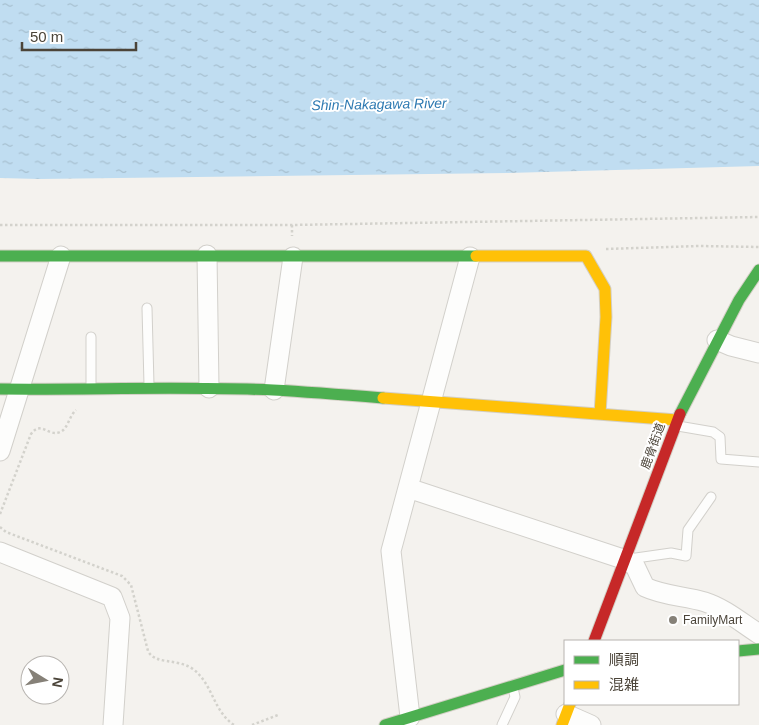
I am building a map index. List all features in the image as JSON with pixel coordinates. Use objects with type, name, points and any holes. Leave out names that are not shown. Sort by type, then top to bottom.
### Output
[{"type":"street","points":[[207,254],[209,388]]},
{"type":"street","points":[[0,256],[207,254],[293,257],[586,256],[605,289],[606,317],[600,414]]},
{"type":"street","points":[[0,451],[61,256]]},
{"type":"street","points":[[274,390],[293,257]]},
{"type":"street","points":[[407,720],[391,551],[470,257]]},
{"type":"street","name":"鹿骨街道","points":[[594,640],[676,423],[738,300],[759,270]]},
{"type":"street","points":[[717,340],[731,346],[759,353]]},
{"type":"street","points":[[0,389],[209,388],[274,390],[600,414],[676,423]]},
{"type":"street","points":[[408,488],[626,560],[635,566],[645,587],[658,593],[708,603],[759,634]]},
{"type":"street","points":[[0,552],[112,597],[120,618],[113,725]]},
{"type":"street","points":[[739,651],[759,649]]},
{"type":"street","points":[[386,725],[564,670]]},
{"type":"street","points":[[566,714],[591,725]]},
{"type":"lane","points":[[147,308],[150,388]]},
{"type":"lane","points":[[91,337],[91,390]]},
{"type":"lane","points":[[676,423],[713,432],[720,437],[721,459],[759,462]]},
{"type":"lane","points":[[626,560],[671,553],[686,556],[688,530],[711,497]]},
{"type":"lane","points":[[502,725],[515,697],[513,685]]},
{"type":"path","points":[[0,225],[292,226],[759,217]]},
{"type":"path","points":[[604,249],[699,246],[759,247]]},
{"type":"path","points":[[0,514],[34,430],[38,428],[51,432],[60,432],[64,430],[72,413],[81,409]]},
{"type":"path","points":[[252,725],[278,715]]},
{"type":"water","name":"Shin-Nakagawa River","points":[[0,0],[759,0],[759,166],[507,173],[0,178]]},
{"type":"traffic: fast","points":[[0,256],[476,256]]},
{"type":"traffic: fast","points":[[680,414],[739,300],[759,270]]},
{"type":"traffic: fast","points":[[0,389],[239,389],[383,398]]},
{"type":"traffic: fast","points":[[739,651],[759,649]]},
{"type":"traffic: fast","points":[[385,725],[564,670]]},
{"type":"traffic: slow","points":[[476,256],[586,256],[605,289],[606,317],[600,414]]},
{"type":"traffic: slow","points":[[383,398],[677,420]]},
{"type":"traffic: slow","points":[[562,725],[570,705]]},
{"type":"traffic: jam","points":[[594,640],[680,414]]},
{"type":"place","name":"FamilyMart","points":[[673,620]]}]
